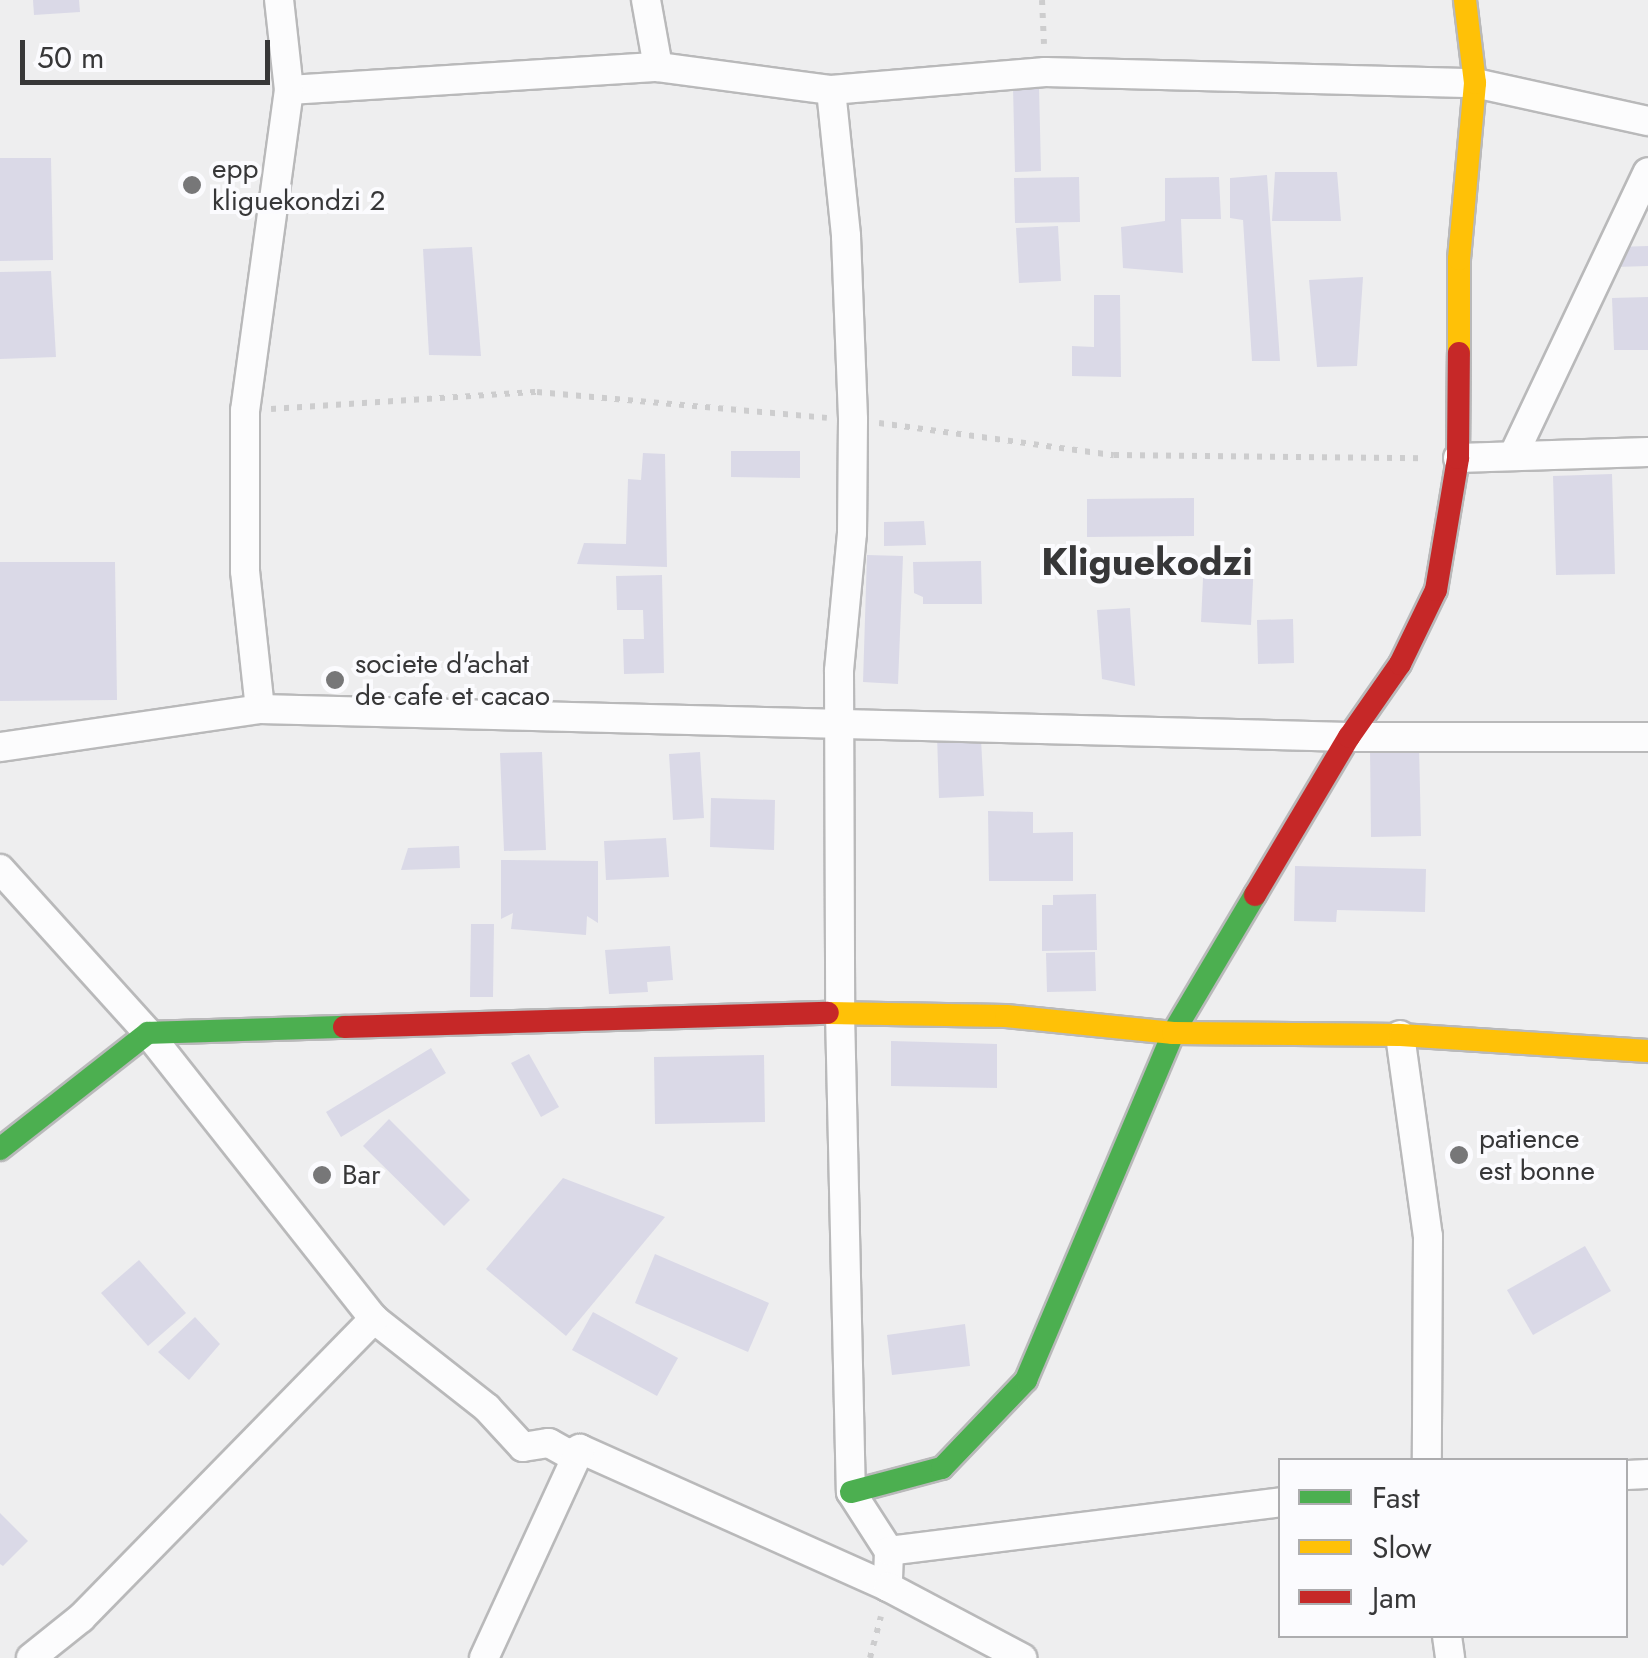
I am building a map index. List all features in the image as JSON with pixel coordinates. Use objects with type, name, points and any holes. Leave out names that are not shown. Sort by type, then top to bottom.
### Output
[{"type":"street","points":[[260,709],[245,571],[245,411],[289,90],[279,0]]},
{"type":"street","points":[[646,0],[658,66]]},
{"type":"street","points":[[851,1492],[942,1468],[980,1433],[1026,1380],[1174,1032],[1350,737],[1400,664],[1436,590],[1458,458],[1459,259],[1474,83],[1465,0]]},
{"type":"street","points":[[289,90],[658,66],[830,90],[1045,72],[1474,83],[1648,121]]},
{"type":"street","points":[[830,90],[846,236],[853,420],[852,533],[839,671],[840,1013],[851,1492],[889,1551],[888,1587]]},
{"type":"street","points":[[1514,456],[1648,172]]},
{"type":"street","points":[[1458,458],[1648,452]]},
{"type":"street","points":[[0,746],[260,709],[1350,737],[1648,737]]},
{"type":"street","points":[[0,868],[148,1033],[374,1318],[488,1408],[523,1447],[549,1443],[569,1454],[580,1449],[888,1587],[1022,1658]]},
{"type":"street","points":[[0,1149],[148,1033],[840,1013],[1006,1016],[1174,1032],[1400,1035],[1648,1050]]},
{"type":"street","points":[[1400,1035],[1428,1236],[1427,1458]]},
{"type":"street","points":[[31,1658],[81,1618],[374,1318]]},
{"type":"street","points":[[484,1658],[580,1449]]},
{"type":"street","points":[[889,1551],[1278,1502]]},
{"type":"path","points":[[1042,0],[1045,72]]},
{"type":"path","points":[[870,1658],[888,1587]]},
{"type":"building","points":[[33,0],[79,0],[80,12],[34,15]]},
{"type":"building","points":[[1013,87],[1039,87],[1041,171],[1015,172]]},
{"type":"building","points":[[0,158],[51,158],[53,260],[0,261]]},
{"type":"building","points":[[1275,172],[1337,172],[1341,221],[1272,221]]},
{"type":"building","points":[[1267,175],[1280,361],[1252,361],[1243,220],[1230,218],[1230,178]]},
{"type":"building","points":[[1079,177],[1080,222],[1015,223],[1014,178]]},
{"type":"building","points":[[1219,177],[1221,219],[1181,219],[1183,273],[1123,268],[1121,227],[1165,221],[1165,178]]},
{"type":"building","points":[[1058,226],[1061,281],[1019,283],[1016,228]]},
{"type":"building","points":[[1648,246],[1648,266],[1616,267],[1615,247]]},
{"type":"building","points":[[472,247],[481,356],[429,355],[423,249]]},
{"type":"building","points":[[51,271],[56,357],[0,359],[0,272]]},
{"type":"building","points":[[1363,277],[1357,366],[1317,367],[1309,280]]},
{"type":"building","points":[[1094,295],[1120,295],[1121,377],[1072,376],[1072,346],[1094,347]]},
{"type":"building","points":[[1648,297],[1648,350],[1614,350],[1612,298]]},
{"type":"building","points":[[731,451],[800,451],[800,478],[731,477]]},
{"type":"building","points":[[643,453],[665,454],[667,567],[577,564],[584,543],[626,544],[628,479],[641,480]]},
{"type":"building","points":[[1612,474],[1615,574],[1556,575],[1553,476]]},
{"type":"building","points":[[1194,498],[1194,536],[1087,537],[1087,499]]},
{"type":"building","points":[[924,521],[926,545],[884,546],[884,522]]},
{"type":"building","points":[[867,555],[903,556],[898,684],[863,682]]},
{"type":"building","points":[[1204,557],[1254,560],[1251,625],[1201,622]]},
{"type":"building","points":[[981,561],[982,604],[923,604],[923,597],[914,593],[913,562]]},
{"type":"building","points":[[0,562],[115,562],[117,700],[0,701]]},
{"type":"building","points":[[662,575],[664,673],[624,674],[623,639],[644,639],[643,610],[617,610],[616,576]]},
{"type":"building","points":[[1130,608],[1135,686],[1102,679],[1097,610]]},
{"type":"building","points":[[1293,619],[1294,663],[1258,664],[1257,620]]},
{"type":"building","points":[[937,735],[981,739],[984,796],[939,798]]},
{"type":"building","points":[[1419,745],[1421,836],[1371,837],[1370,746]]},
{"type":"building","points":[[542,752],[546,850],[504,851],[500,753]]},
{"type":"building","points":[[700,752],[704,818],[673,820],[669,754]]},
{"type":"building","points":[[711,798],[775,800],[774,850],[710,847]]},
{"type":"building","points":[[988,811],[1033,812],[1033,833],[1073,832],[1073,881],[989,881]]},
{"type":"building","points":[[666,838],[669,877],[606,880],[604,841]]},
{"type":"building","points":[[459,846],[460,868],[401,870],[408,848]]},
{"type":"building","points":[[501,860],[598,861],[598,923],[587,916],[586,935],[511,929],[513,913],[501,919]]},
{"type":"building","points":[[1295,866],[1426,869],[1425,912],[1337,910],[1336,922],[1294,921]]},
{"type":"building","points":[[1096,894],[1097,950],[1042,951],[1042,905],[1053,905],[1053,895]]},
{"type":"building","points":[[471,924],[494,924],[493,997],[470,997]]},
{"type":"building","points":[[670,946],[673,980],[647,982],[648,992],[609,994],[605,950]]},
{"type":"building","points":[[1095,952],[1096,991],[1047,992],[1046,953]]},
{"type":"building","points":[[891,1041],[997,1044],[997,1088],[891,1086]]},
{"type":"building","points":[[431,1048],[446,1073],[341,1137],[326,1112]]},
{"type":"building","points":[[529,1054],[559,1107],[541,1117],[511,1063]]},
{"type":"building","points":[[764,1055],[765,1122],[655,1124],[654,1057]]},
{"type":"building","points":[[389,1119],[470,1200],[444,1226],[363,1146]]},
{"type":"building","points":[[563,1178],[665,1217],[566,1336],[486,1269]]},
{"type":"building","points":[[1585,1246],[1611,1291],[1533,1335],[1507,1290]]},
{"type":"building","points":[[655,1254],[769,1303],[748,1352],[635,1303]]},
{"type":"building","points":[[139,1260],[186,1313],[148,1346],[101,1293]]},
{"type":"building","points":[[593,1312],[678,1358],[657,1396],[572,1350]]},
{"type":"building","points":[[195,1317],[220,1344],[189,1380],[158,1352]]},
{"type":"building","points":[[965,1324],[970,1366],[892,1375],[887,1335]]},
{"type":"building","points":[[0,1513],[28,1541],[3,1566],[0,1564]]},
{"type":"traffic: fast","points":[[851,1492],[942,1468],[1026,1380],[1173,1033],[1255,895]]},
{"type":"traffic: fast","points":[[0,1149],[148,1033],[344,1027]]},
{"type":"traffic: slow","points":[[1459,353],[1459,259],[1475,83],[1465,0]]},
{"type":"traffic: slow","points":[[828,1013],[1006,1016],[1173,1033],[1400,1035],[1648,1051]]},
{"type":"traffic: jam","points":[[1255,895],[1349,737],[1400,664],[1436,590],[1458,458],[1459,353]]},
{"type":"traffic: jam","points":[[344,1027],[828,1013]]},
{"type":"place","name":"epp kliguekondzi 2","points":[[192,185]]},
{"type":"place","name":"societe d'achat de cafe et cacao","points":[[335,680]]},
{"type":"place","name":"patience est bonne","points":[[1459,1155]]},
{"type":"place","name":"Bar","points":[[322,1175]]},
{"type":"district","name":"Kliguekodzi","points":[[1147,562]]}]
